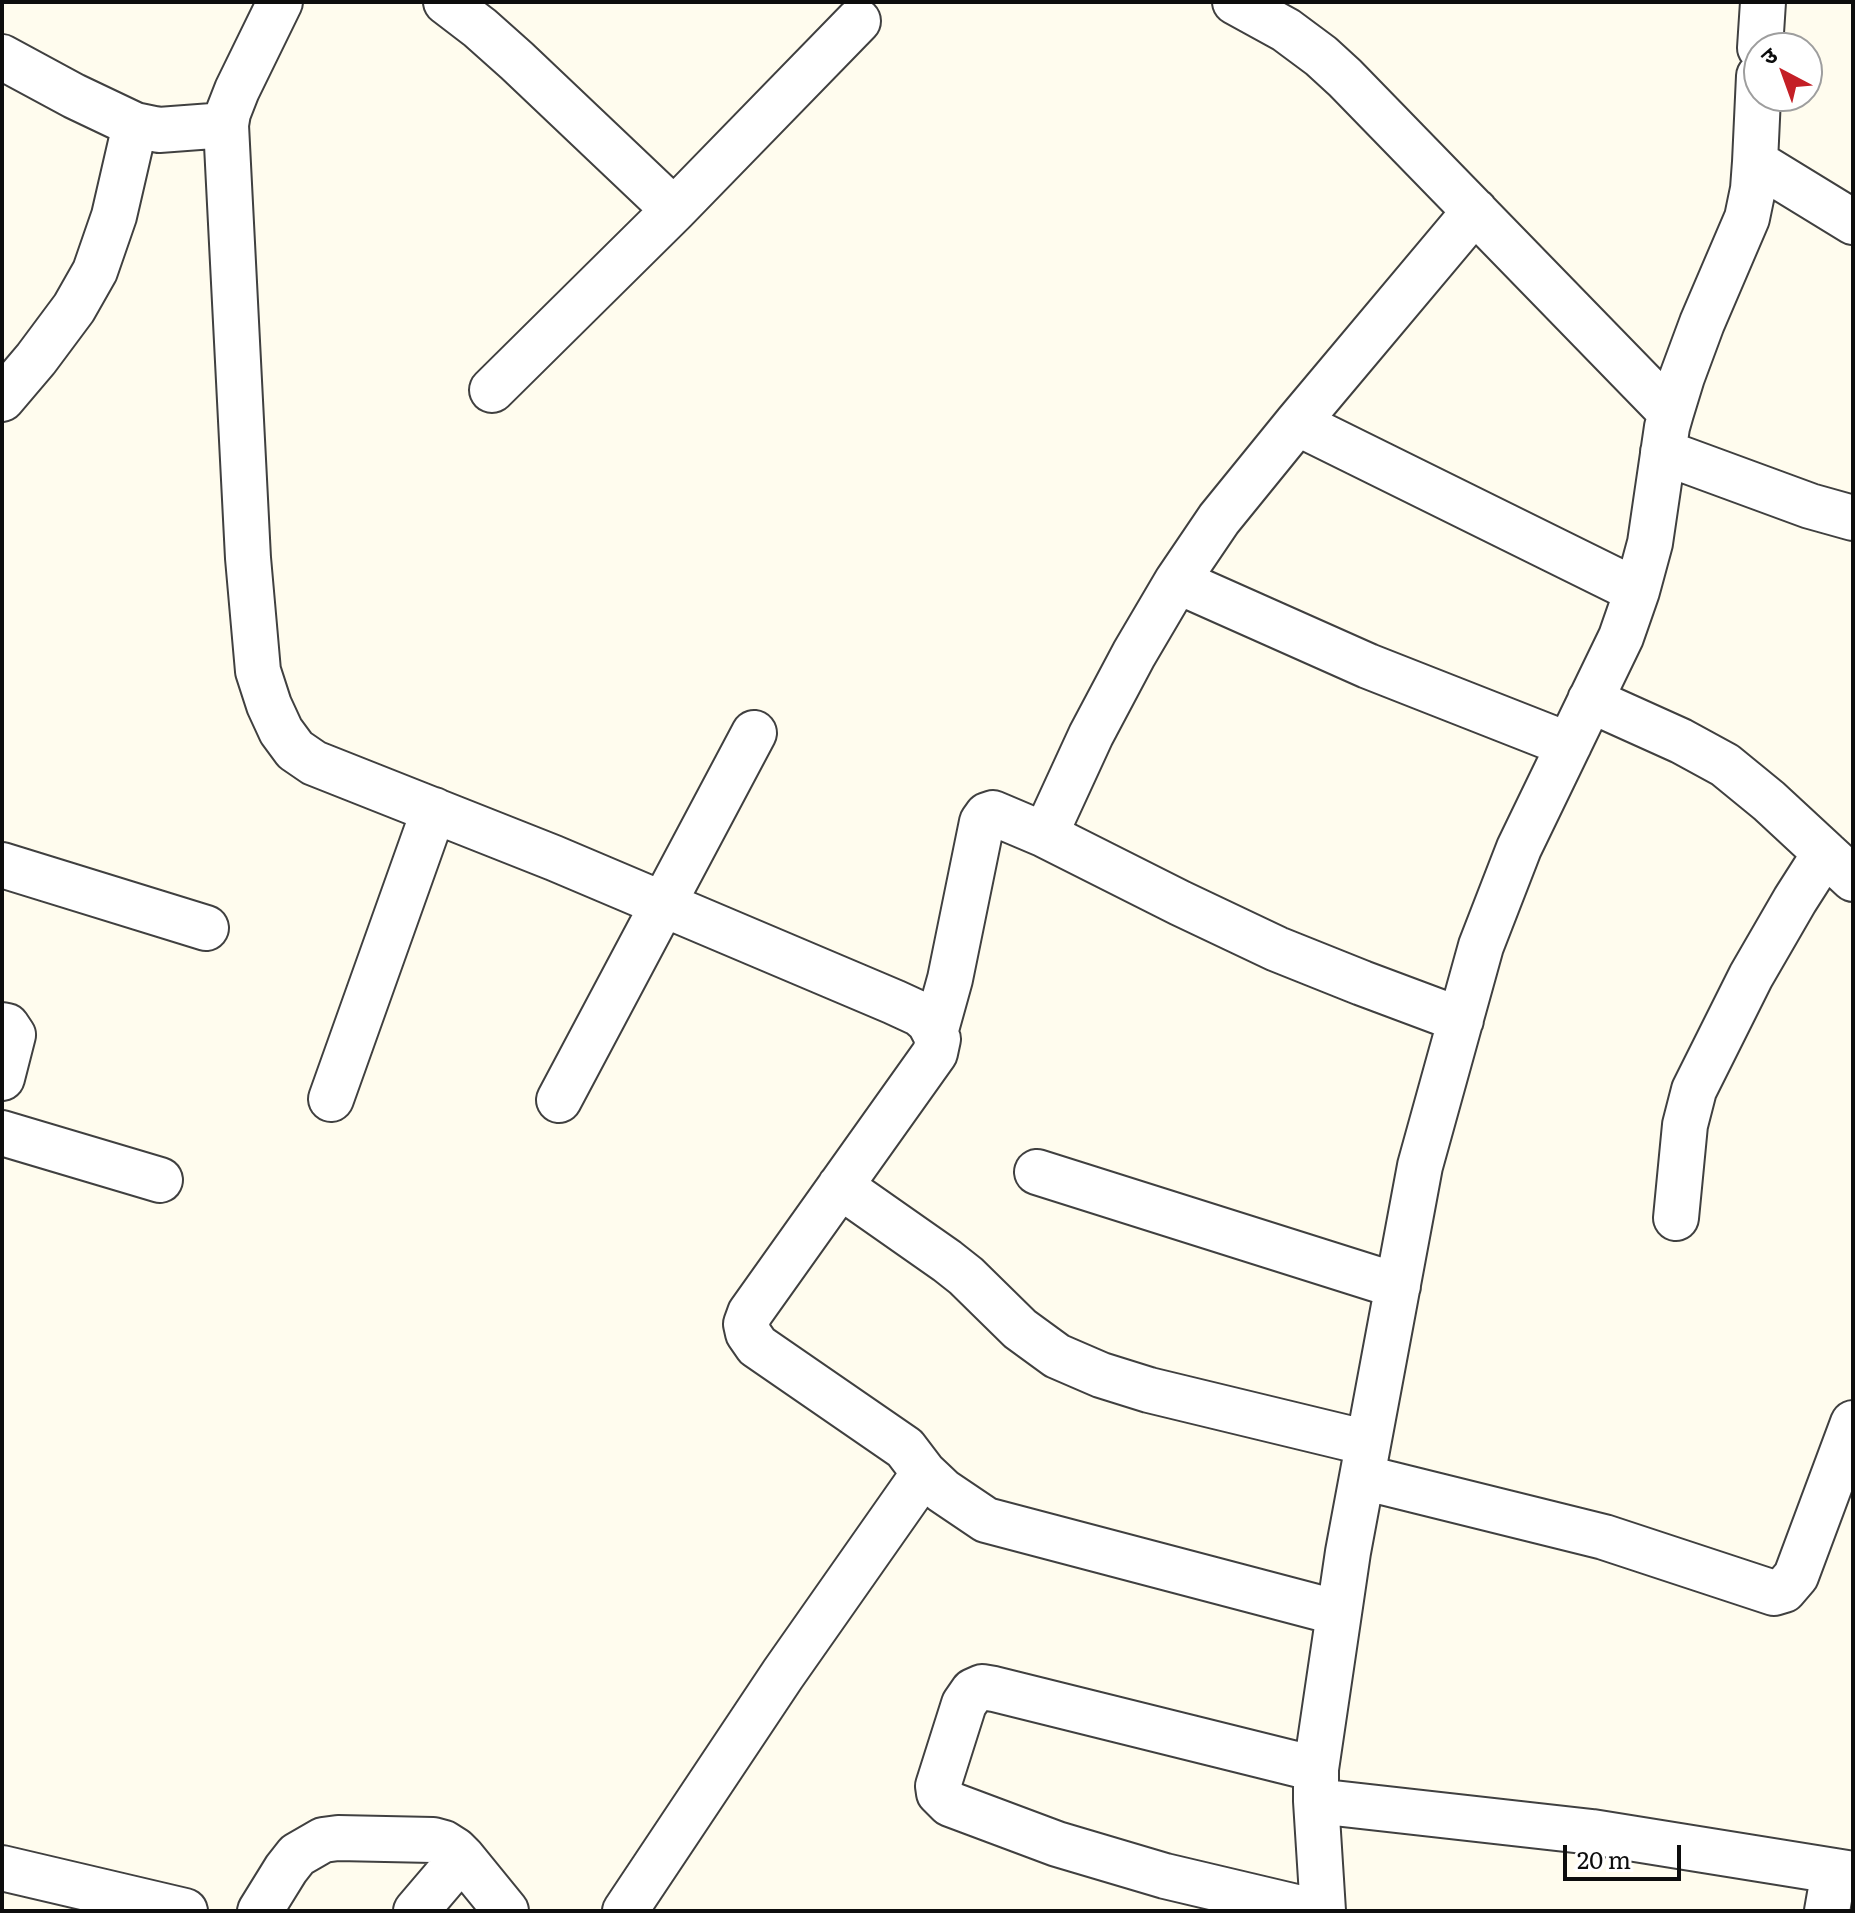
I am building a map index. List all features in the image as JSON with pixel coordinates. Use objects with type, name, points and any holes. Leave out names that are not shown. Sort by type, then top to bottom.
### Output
[{"type":"street","points":[[280,2],[237,90],[226,125],[248,558],[258,671],[281,731],[295,750],[314,763],[554,858],[920,1014],[929,1022],[938,1039],[935,1053],[750,1313],[746,1324],[757,1346],[905,1448],[924,1473],[953,1499],[986,1520],[1339,1613]]},
{"type":"street","points":[[446,2],[517,61],[674,210]]},
{"type":"street","points":[[1235,2],[1286,30],[1321,56],[1475,211],[1667,432],[1810,506],[1853,518]]},
{"type":"street","points":[[1761,32],[1763,2]]},
{"type":"street","points":[[492,390],[674,210],[858,21]]},
{"type":"street","points":[[2,57],[135,125],[159,130],[226,125]]},
{"type":"street","points":[[1323,1911],[1316,1785],[1348,1552],[1420,1166],[1481,946],[1519,848],[1621,637],[1637,591],[1650,543],[1667,432],[1682,377],[1747,218],[1755,162],[1757,112]]},
{"type":"street","points":[[2,399],[74,308],[95,271],[114,216],[135,125]]},
{"type":"street","points":[[1755,162],[1853,222]]},
{"type":"street","points":[[1045,835],[1091,735],[1134,654],[1177,581],[1219,519],[1475,211]]},
{"type":"street","points":[[1297,423],[1637,591]]},
{"type":"street","points":[[1177,581],[1368,666],[1569,745]]},
{"type":"street","points":[[1590,700],[1681,741],[1725,765],[1839,866],[1795,900],[1751,976],[1694,1090],[1685,1125],[1676,1218]]},
{"type":"street","points":[[559,1100],[754,733]]},
{"type":"street","points":[[331,1099],[434,810]]},
{"type":"street","points":[[935,1033],[950,979],[982,822],[993,813],[1045,835],[1277,949],[1461,1020]]},
{"type":"street","points":[[2,865],[206,928]]},
{"type":"street","points":[[2,1025],[7,1026],[13,1035],[2,1078]]},
{"type":"street","points":[[2,1133],[160,1180]]},
{"type":"street","points":[[1037,1172],[1398,1286]]},
{"type":"street","points":[[840,1186],[947,1261],[1020,1329],[1057,1356],[1101,1375],[1774,1593],[1784,1590],[1796,1576],[1853,1423]]},
{"type":"street","points":[[638,1906],[783,1674],[924,1473]]},
{"type":"street","points":[[1313,1911],[1165,1876],[1057,1844],[950,1804],[939,1793],[938,1786],[964,1704],[973,1691],[982,1687],[1316,1785],[1592,1832],[1838,1885]]},
{"type":"street","points":[[260,1911],[297,1855],[323,1840],[338,1838],[433,1840],[444,1843],[462,1857],[506,1911]]},
{"type":"street","points":[[416,1911],[462,1857]]},
{"type":"street","points":[[2,1868],[185,1911]]}]
